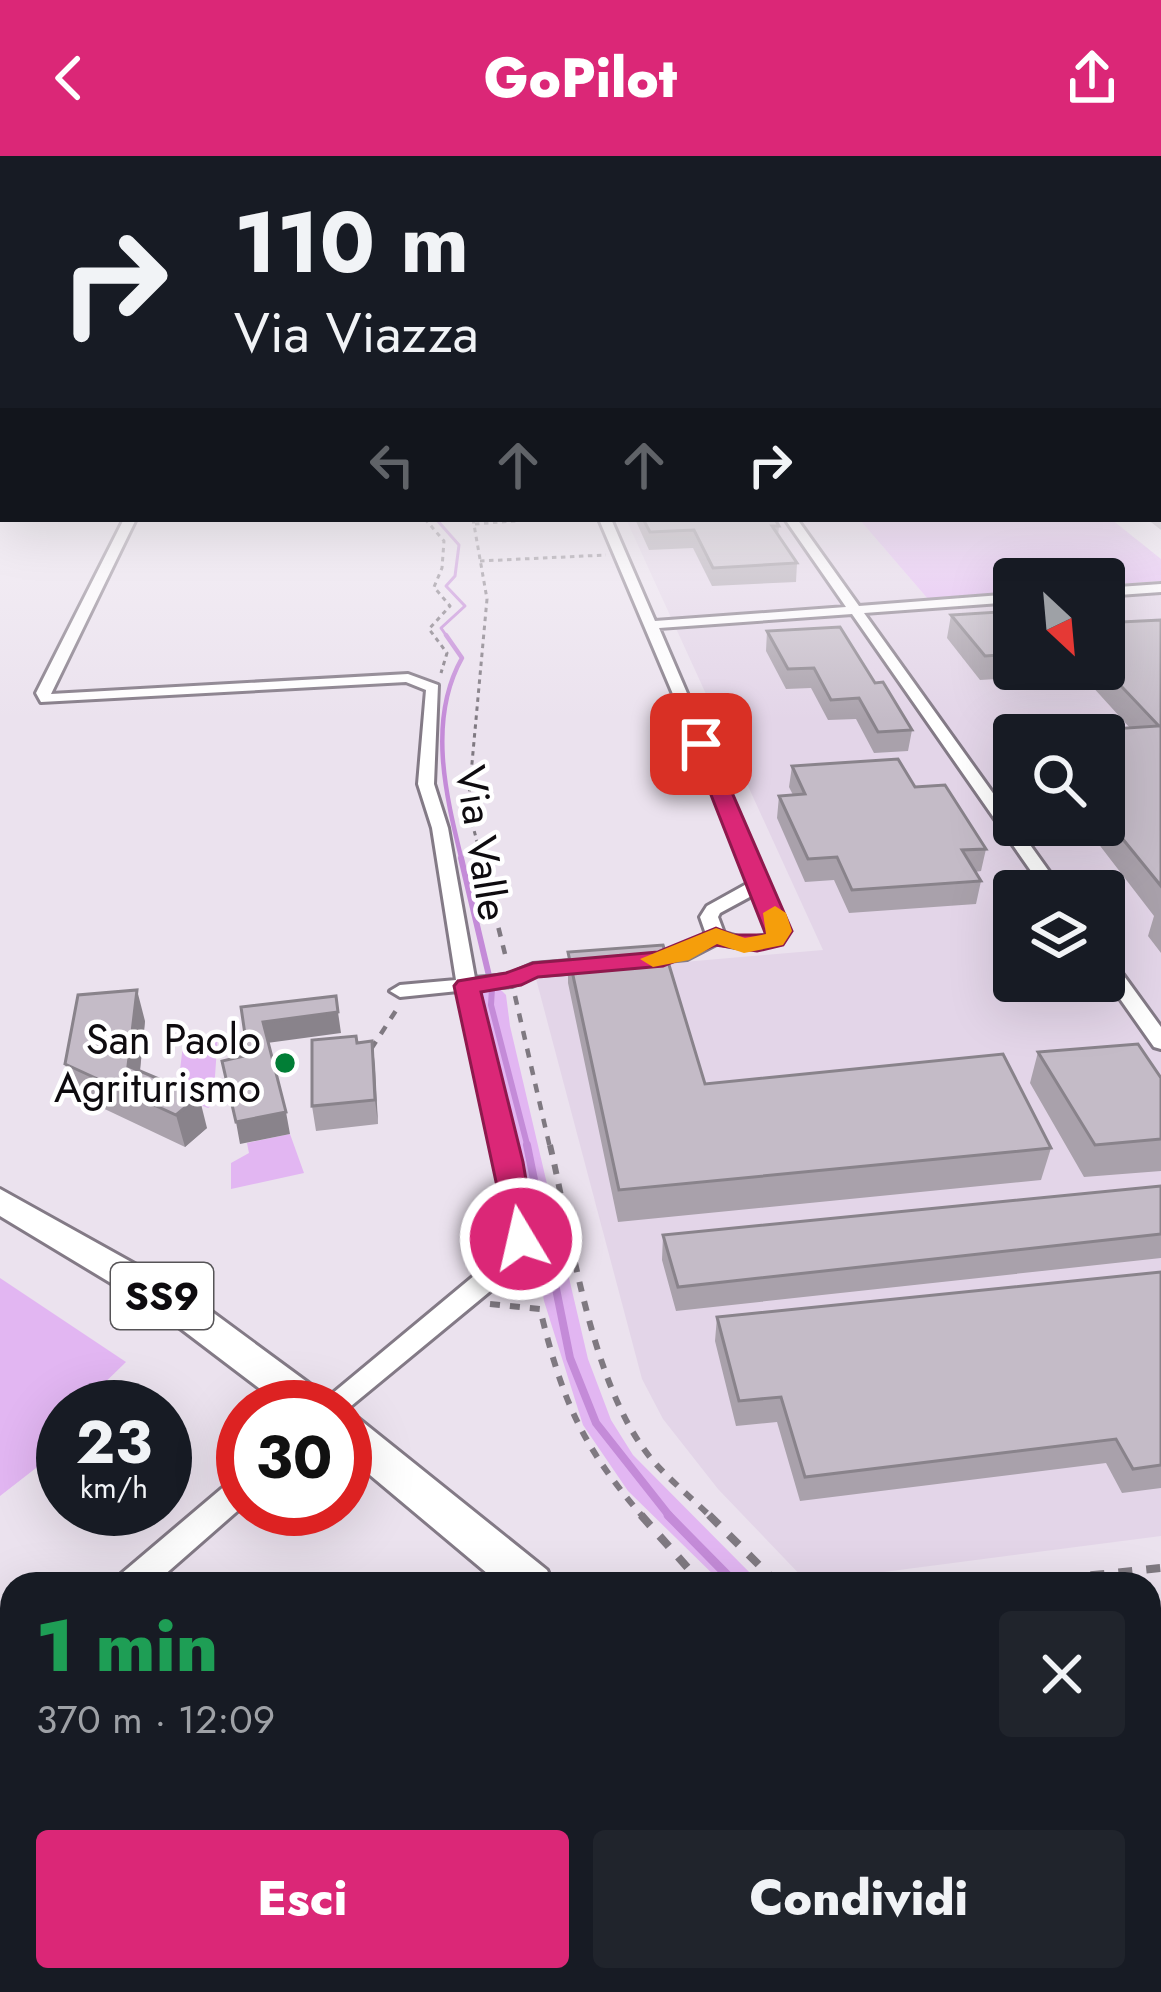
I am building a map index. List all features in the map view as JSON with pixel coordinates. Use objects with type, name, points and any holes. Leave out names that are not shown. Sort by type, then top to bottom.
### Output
[{"type":"main road","name":"SS9","points":[[0,1201],[79,1243],[285,1380]]},
{"type":"main road","name":"SS9","points":[[372,1447],[518,1572]]},
{"type":"street","points":[[115,549],[44,693],[46,699],[419,680]]},
{"type":"street","points":[[403,995],[512,980],[533,970],[663,958],[716,936],[744,945],[775,940],[778,921],[618,549]]},
{"type":"street","points":[[812,549],[1039,870]]},
{"type":"street","points":[[1125,591],[1161,588]]},
{"type":"street","points":[[650,625],[993,599]]},
{"type":"street","name":"Via Valle","points":[[419,680],[434,688],[426,784],[440,828],[466,986],[508,1162],[521,1239],[514,1255],[468,1295]]},
{"type":"street","points":[[716,936],[709,917],[713,910],[760,884]]},
{"type":"street","points":[[1125,991],[1161,1042]]},
{"type":"street","points":[[371,1380],[468,1295]]},
{"type":"street","points":[[146,1572],[216,1511]]},
{"type":"path","points":[[419,680],[439,676],[448,660],[429,629],[450,607],[434,587],[443,549]]},
{"type":"path","points":[[478,549],[488,599],[468,807],[585,1296],[617,1405],[643,1449],[766,1572]]},
{"type":"path","points":[[480,561],[620,554]]},
{"type":"path","points":[[367,1060],[403,995]]},
{"type":"path","points":[[468,1295],[540,1309],[558,1385],[598,1466],[691,1572]]},
{"type":"path","points":[[1122,1572],[1161,1568]]},
{"type":"shaded area","points":[[640,549],[885,549],[928,599],[993,594],[993,690],[1125,690],[1125,584],[1161,581],[1161,1536],[884,1572],[797,1572],[718,1489],[663,1419],[642,1379],[535,975],[823,950]]},
{"type":"shaded area","points":[[885,549],[1148,549],[1161,559],[1161,581],[1125,584],[1125,558],[993,558],[993,594],[928,599]]},
{"type":"shaded area","points":[[498,987],[506,995],[588,1359],[611,1420],[633,1455],[749,1572],[711,1572],[628,1491],[583,1425],[544,1301],[521,1165],[496,1082],[480,993]]},
{"type":"shaded area","points":[[218,1033],[213,1105],[208,1108],[177,1096],[184,1036]]},
{"type":"shaded area","points":[[290,1134],[304,1173],[231,1189],[231,1163],[249,1153],[247,1143]]},
{"type":"shaded area","points":[[0,1278],[126,1362],[108,1380],[36,1380],[36,1468],[0,1496]]},
{"type":"building","points":[[703,549],[787,549],[797,563],[713,568]]},
{"type":"building","points":[[993,612],[993,655],[985,656],[951,615]]},
{"type":"building","points":[[1161,620],[1161,886],[1125,842],[1125,728],[1159,726],[1125,690],[1125,622]]},
{"type":"building","points":[[840,627],[875,683],[883,682],[912,730],[878,732],[859,698],[831,700],[814,668],[788,669],[767,631]]},
{"type":"building","points":[[898,759],[915,787],[945,785],[986,849],[962,850],[981,881],[852,890],[837,857],[808,859],[779,796],[805,794],[792,766]]},
{"type":"building","points":[[663,945],[705,1084],[1003,1054],[1051,1148],[619,1190],[568,952]]},
{"type":"building","points":[[137,990],[128,1066],[199,1096],[176,1115],[65,1064],[78,995]]},
{"type":"building","points":[[336,996],[338,1012],[263,1022],[286,1112],[236,1122],[222,1061],[248,1055],[241,1007]]},
{"type":"building","points":[[356,1036],[357,1043],[372,1041],[375,1100],[312,1106],[312,1040]]},
{"type":"building","points":[[1138,1044],[1161,1078],[1161,1139],[1095,1145],[1038,1052]]},
{"type":"building","points":[[1161,1186],[1161,1234],[678,1287],[663,1235]]},
{"type":"building","points":[[1161,1272],[1161,1465],[1133,1469],[1116,1439],[805,1477],[781,1397],[739,1401],[717,1317]]},
{"type":"waterway","points":[[448,638],[441,628],[465,606],[446,586],[455,576],[459,549]]},
{"type":"waterway","points":[[446,635],[462,658],[451,682],[442,732],[450,811],[462,861]]},
{"type":"waterway","points":[[461,858],[490,980]]},
{"type":"waterway","points":[[492,988],[491,1005],[528,1148]]},
{"type":"waterway","points":[[527,1145],[570,1358],[596,1423],[671,1518]]},
{"type":"waterway","points":[[668,1515],[724,1572]]},
{"type":"slow traffic","points":[[653,959],[680,955],[716,936],[744,945],[775,940],[780,931],[775,913]]},
{"type":"place","name":"San Paolo Agriturismo","points":[[285,1063]]},
{"type":"route","points":[[521,1239],[508,1162],[466,986],[512,980],[533,970],[680,955],[716,936],[744,945],[775,940],[778,921],[701,744]]}]
